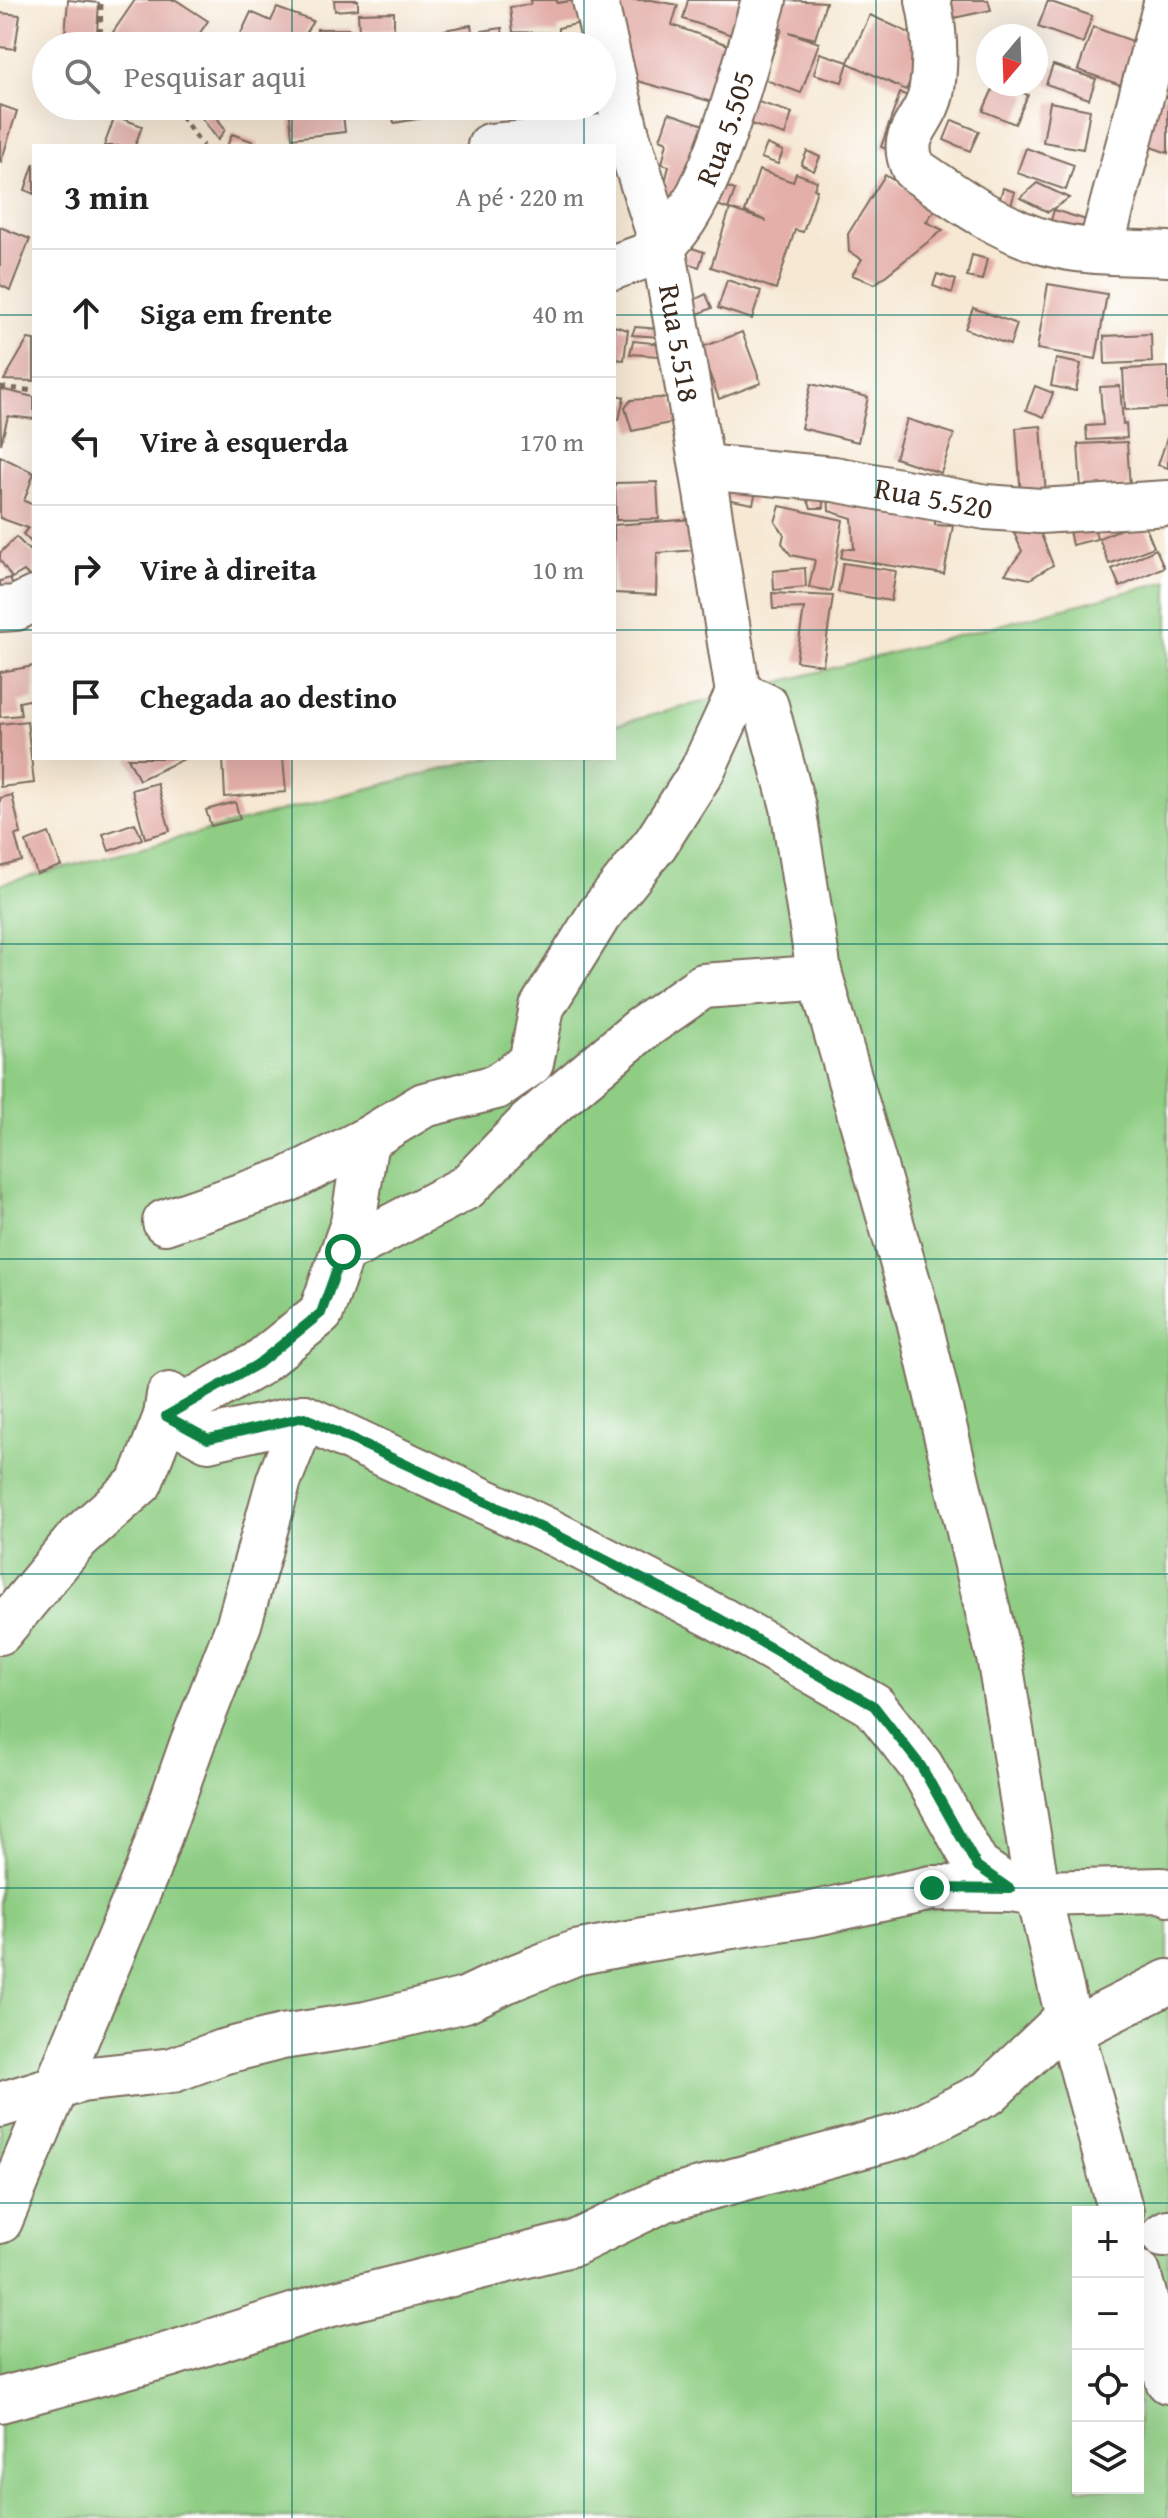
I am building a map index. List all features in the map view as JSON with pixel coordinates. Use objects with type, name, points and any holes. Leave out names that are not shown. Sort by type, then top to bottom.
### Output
[{"type":"street","name":"Rua 5.518","points":[[595,0],[603,32]]},
{"type":"street","name":"Rua 5.505","points":[[663,247],[686,217],[712,166],[764,0]]},
{"type":"street","points":[[928,0],[934,27],[935,66],[930,99],[908,139],[908,156],[914,169],[989,219],[1045,242],[1100,251],[1168,254]]},
{"type":"street","points":[[1100,251],[1167,0]]},
{"type":"street","name":"Rua 5.518","points":[[616,89],[627,135],[663,247],[738,693]]},
{"type":"street","points":[[515,144],[627,135]]},
{"type":"street","points":[[616,266],[663,247]]},
{"type":"street","name":"Rua 5.520","points":[[702,467],[834,479],[986,507],[1040,511],[1168,503]]},
{"type":"street","points":[[0,609],[16,608],[32,600]]},
{"type":"street","points":[[165,1222],[287,1180],[366,1140],[424,1105],[496,1087],[531,1063],[542,1007],[599,915],[656,843],[702,771],[738,693],[766,706],[793,807],[819,972],[930,1366],[1000,1662],[1024,1891],[1070,2024],[1119,2206]]},
{"type":"street","points":[[343,1252],[467,1187],[540,1113],[640,1030],[703,986],[800,979],[819,972]]},
{"type":"street","points":[[0,1632],[78,1538],[140,1483],[168,1406],[258,1364],[321,1313],[353,1223],[366,1140]]},
{"type":"street","points":[[168,1406],[208,1439],[304,1417],[583,1548],[720,1619],[874,1706],[921,1766],[977,1866],[1024,1891]]},
{"type":"street","points":[[0,2221],[148,1869],[239,1624],[279,1480],[304,1417]]},
{"type":"street","points":[[0,2105],[81,2080],[173,2070],[222,2052],[282,2037],[366,2024],[465,2000],[575,1953],[811,1914],[932,1888],[1162,1890],[1168,1893]]},
{"type":"street","points":[[0,2400],[168,2355],[324,2306],[575,2243],[663,2200],[903,2135],[988,2093],[1070,2024],[1168,1982]]},
{"type":"street","points":[[1140,2278],[1159,2328],[1168,2381]]},
{"type":"path","points":[[100,32],[101,0]]},
{"type":"path","points":[[184,120],[202,144]]},
{"type":"path","points":[[0,387],[32,391]]},
{"type":"green space","points":[[1168,581],[1168,2518],[0,2518],[0,884],[478,760],[616,760],[616,724]]},
{"type":"building","points":[[68,0],[99,3],[97,32],[65,32]]},
{"type":"building","points":[[135,0],[176,0],[208,21],[201,32],[113,32]]},
{"type":"building","points":[[334,0],[358,0],[358,9],[335,11]]},
{"type":"building","points":[[531,0],[557,0],[557,3],[576,0],[581,23],[558,28],[558,32],[513,32],[510,7],[531,4]]},
{"type":"building","points":[[615,0],[651,0],[678,5],[672,25],[734,47],[720,104],[630,79]]},
{"type":"building","points":[[688,0],[754,0],[741,38],[683,19]]},
{"type":"building","points":[[784,0],[826,2],[815,39],[789,32],[819,43],[801,93],[763,79],[782,29],[777,27]]},
{"type":"building","points":[[944,0],[988,0],[991,10],[949,19]]},
{"type":"building","points":[[1048,1],[1092,16],[1083,43],[1048,31],[1048,24],[1039,24]]},
{"type":"building","points":[[277,8],[313,21],[306,32],[242,32],[251,12],[271,21]]},
{"type":"building","points":[[394,12],[394,30],[359,31],[358,13]]},
{"type":"building","points":[[0,13],[20,15],[15,49],[0,47]]},
{"type":"building","points":[[870,15],[929,42],[906,90],[848,63],[842,82],[814,74],[820,53],[848,62]]},
{"type":"building","points":[[471,25],[472,32],[444,32]]},
{"type":"building","points":[[1093,27],[1144,45],[1129,88],[1078,70]]},
{"type":"building","points":[[502,28],[502,32],[482,32]]},
{"type":"building","points":[[317,29],[350,29],[354,32],[317,32]]},
{"type":"building","points":[[1053,65],[1096,79],[1089,99],[1048,85]]},
{"type":"building","points":[[900,93],[919,100],[899,154],[881,147]]},
{"type":"building","points":[[1159,94],[1168,97],[1168,153],[1142,144]]},
{"type":"building","points":[[990,96],[1028,96],[1015,124],[983,111]]},
{"type":"building","points":[[749,99],[792,113],[785,135],[741,121]]},
{"type":"building","points":[[1050,102],[1090,110],[1083,149],[1043,142]]},
{"type":"building","points":[[0,105],[17,111],[1,162],[0,162]]},
{"type":"building","points":[[669,113],[713,128],[681,205],[661,199],[669,166],[662,164],[667,142],[660,139]]},
{"type":"building","points":[[114,120],[126,120],[142,126],[136,144],[105,144]]},
{"type":"building","points":[[203,120],[219,120],[225,130],[218,140]]},
{"type":"building","points":[[290,120],[344,120],[345,132],[292,138]]},
{"type":"building","points":[[517,120],[576,120],[576,123],[517,133]]},
{"type":"building","points":[[952,120],[979,131],[970,151],[944,140]]},
{"type":"building","points":[[232,134],[258,144],[228,144]]},
{"type":"building","points":[[767,144],[783,151],[778,164],[761,158]]},
{"type":"building","points":[[1026,148],[1074,165],[1066,190],[1017,173]]},
{"type":"building","points":[[807,151],[820,157],[814,171],[801,165]]},
{"type":"building","points":[[32,169],[32,193],[25,190]]},
{"type":"building","points":[[759,170],[793,182],[796,173],[817,181],[803,232],[795,230],[776,289],[711,267],[730,209],[767,221],[745,212]]},
{"type":"building","points":[[885,175],[906,188],[941,200],[926,222],[943,230],[875,284],[852,275],[862,259],[849,252],[848,234]]},
{"type":"building","points":[[714,182],[735,190],[728,209],[707,201]]},
{"type":"building","points":[[1037,183],[1069,198],[1048,212],[1020,198]]},
{"type":"building","points":[[1003,188],[1015,192],[1009,211],[997,208]]},
{"type":"building","points":[[1054,210],[1099,224],[1092,244],[1048,230]]},
{"type":"building","points":[[0,227],[30,239],[10,290],[0,285]]},
{"type":"building","points":[[689,247],[704,252],[699,267],[684,262]]},
{"type":"building","points":[[972,255],[987,259],[982,280],[967,277]]},
{"type":"building","points":[[937,274],[956,280],[952,293],[933,286]]},
{"type":"building","points":[[727,280],[761,291],[752,319],[718,308]]},
{"type":"building","points":[[1048,284],[1107,294],[1096,359],[1037,349]]},
{"type":"building","points":[[706,294],[712,308],[694,316],[688,303]]},
{"type":"building","points":[[973,308],[1017,324],[1010,345],[965,329]]},
{"type":"building","points":[[616,327],[628,330],[624,360],[616,359]]},
{"type":"building","points":[[635,327],[660,329],[660,337],[632,335]]},
{"type":"building","points":[[742,332],[761,383],[719,399],[700,348]]},
{"type":"building","points":[[1151,334],[1152,362],[1105,364],[1104,336]]},
{"type":"building","points":[[28,339],[32,340],[32,381],[4,380]]},
{"type":"building","points":[[633,341],[663,344],[659,356],[630,354]]},
{"type":"building","points":[[1056,359],[1081,364],[1076,391],[1051,386]]},
{"type":"building","points":[[1168,367],[1168,408],[1125,410],[1123,369]]},
{"type":"building","points":[[811,384],[868,397],[858,442],[801,428]]},
{"type":"building","points":[[1035,386],[1053,393],[1044,417],[1026,410]]},
{"type":"building","points":[[1120,386],[1127,438],[1087,440],[1086,426],[1103,425],[1100,387]]},
{"type":"building","points":[[0,389],[32,397],[32,419],[8,416],[1,444]]},
{"type":"building","points":[[616,395],[624,397],[619,420],[616,419]]},
{"type":"building","points":[[672,397],[679,421],[632,431],[625,408],[631,400]]},
{"type":"building","points":[[907,419],[954,434],[941,473],[895,458]]},
{"type":"building","points":[[1041,426],[1046,495],[1021,497],[1016,428]]},
{"type":"building","points":[[1168,435],[1168,468],[1158,465]]},
{"type":"building","points":[[1127,442],[1130,487],[1081,489],[1078,444]]},
{"type":"building","points":[[0,456],[32,472],[24,501],[32,504],[32,543],[23,534],[28,528],[0,518]]},
{"type":"building","points":[[657,482],[659,519],[616,520],[616,483]]},
{"type":"building","points":[[727,483],[757,487],[753,504],[726,499]]},
{"type":"building","points":[[820,489],[824,508],[811,508],[805,494]]},
{"type":"building","points":[[828,490],[935,517],[935,525],[953,526],[944,574],[841,558],[843,549],[854,549],[852,518],[829,511]]},
{"type":"building","points":[[780,506],[843,520],[831,591],[809,587],[815,560],[791,555],[782,543],[784,534],[775,522]]},
{"type":"building","points":[[1091,510],[1097,539],[1072,545],[1066,516]]},
{"type":"building","points":[[707,518],[709,549],[657,553],[656,595],[616,593],[616,525]]},
{"type":"building","points":[[1143,520],[1154,547],[1109,564],[1099,538]]},
{"type":"building","points":[[1037,524],[1053,565],[1030,579],[1005,574],[1022,551],[1014,533]]},
{"type":"building","points":[[16,537],[32,553],[32,579],[24,571],[12,578],[0,560],[0,553]]},
{"type":"building","points":[[1156,549],[1164,567],[1120,587],[1112,569]]},
{"type":"building","points":[[843,563],[896,571],[891,601],[838,592]]},
{"type":"building","points":[[805,568],[806,587],[774,590],[773,571]]},
{"type":"building","points":[[10,578],[15,592],[0,597],[0,581]]},
{"type":"building","points":[[772,593],[833,596],[823,665],[796,661],[804,608],[773,609]]},
{"type":"building","points":[[32,666],[32,699],[19,702],[21,715],[0,717],[0,672]]},
{"type":"building","points":[[27,721],[34,783],[0,787],[0,724]]},
{"type":"building","points":[[129,760],[182,760],[139,780]]},
{"type":"building","points":[[223,760],[283,760],[286,792],[225,797]]},
{"type":"building","points":[[157,783],[170,831],[145,838],[132,790]]},
{"type":"building","points":[[12,795],[21,834],[15,835],[22,861],[0,867],[0,798]]},
{"type":"building","points":[[235,802],[240,819],[211,826],[206,810]]},
{"type":"building","points":[[135,823],[142,839],[109,851],[103,834]]},
{"type":"building","points":[[49,833],[61,866],[37,874],[26,842]]},
{"type":"route","points":[[343,1252],[321,1313],[258,1364],[166,1416],[208,1439],[304,1417],[555,1534],[720,1619],[874,1706],[921,1766],[977,1866],[1010,1889],[932,1888]]}]
